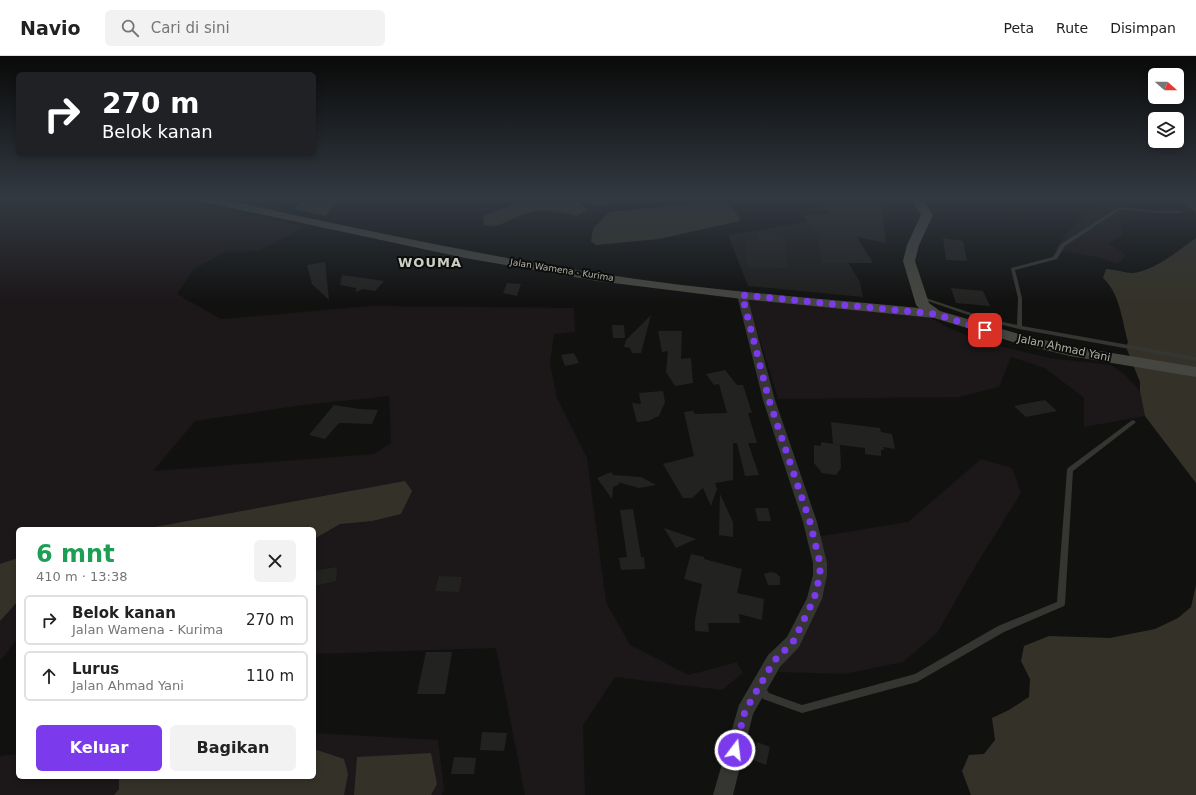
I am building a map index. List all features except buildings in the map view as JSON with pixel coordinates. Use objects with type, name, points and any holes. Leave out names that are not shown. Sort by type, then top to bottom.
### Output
[{"type":"main road","name":"Jalan Wamena - Kurima","points":[[358,231],[465,254],[597,277],[742,295],[935,314]]},
{"type":"main road","points":[[920,231],[913,246],[909,261],[923,305],[935,314]]},
{"type":"main road","name":"Jalan Ahmad Yani","points":[[935,314],[1018,339],[1070,351],[1196,372]]},
{"type":"street","points":[[723,795],[745,711],[774,661],[793,642],[814,599],[820,575],[820,563],[810,522],[769,400],[742,295]]},
{"type":"lane","points":[[1019,327],[1020,298],[1013,269],[1055,258],[1062,245],[1083,231]]},
{"type":"lane","points":[[920,298],[988,320],[1019,327],[1104,344],[1196,359]]},
{"type":"lane","points":[[759,685],[766,696],[802,709],[917,678],[1001,629],[1061,604],[1070,470],[1133,422]]},
{"type":"shaded area","points":[[0,231],[297,231],[257,251],[224,252],[193,270],[177,294],[221,319],[371,306],[574,308],[575,332],[554,334],[550,363],[557,398],[587,458],[606,602],[630,645],[689,675],[737,662],[743,673],[722,690],[615,677],[583,725],[585,795],[525,795],[496,648],[316,654],[316,527],[16,527],[16,641],[0,661]],"holes":[[[389,396],[391,443],[374,454],[153,471],[195,421],[303,405]]]},
{"type":"shaded area","points":[[693,231],[659,239],[596,245],[591,241],[592,232]]},
{"type":"shaded area","points":[[749,231],[827,231],[834,239],[860,282],[863,297],[748,286],[728,235]]},
{"type":"shaded area","points":[[1068,231],[1122,231],[1122,235],[1109,244],[1126,255],[1118,264],[1097,257],[1055,250]]},
{"type":"shaded area","points":[[1196,238],[1196,483],[1145,416],[1140,391],[1140,382],[1126,347],[1128,342],[1120,308],[1113,291],[1103,278],[1106,269],[1133,273],[1149,268],[1166,259]]},
{"type":"shaded area","points":[[747,297],[929,317],[947,327],[983,342],[1049,358],[1111,365],[1124,374],[1140,391],[1145,416],[1084,427],[1084,398],[1045,368],[1011,357],[999,387],[959,397],[778,399]]},
{"type":"shaded area","points":[[981,459],[1012,468],[1021,493],[973,570],[937,633],[903,662],[844,674],[778,672],[797,642],[820,581],[809,538],[908,522]]},
{"type":"shaded area","points":[[405,481],[412,491],[401,514],[372,521],[340,524],[316,538],[316,527],[155,527]]},
{"type":"shaded area","points":[[16,559],[16,603],[0,621],[0,564]]},
{"type":"shaded area","points":[[1196,585],[1196,795],[971,795],[962,771],[969,755],[984,754],[995,740],[992,718],[1009,710],[1029,697],[1030,679],[1021,661],[1024,646],[1049,636],[1110,638],[1155,629],[1178,618],[1191,607]]},
{"type":"shaded area","points":[[316,733],[438,740],[444,788],[442,795],[0,795],[0,756],[16,754],[16,779],[316,779]]},
{"type":"shaded area","points":[[316,750],[344,759],[348,774],[344,795],[114,795],[119,789],[119,779],[316,779]]},
{"type":"shaded area","points":[[431,753],[437,784],[431,795],[354,795],[357,757]]},
{"type":"district","name":"WOUMA","points":[[430,262]]},
{"type":"route","points":[[735,750],[745,711],[774,661],[793,642],[814,599],[820,575],[820,563],[810,522],[779,435],[742,295],[935,314],[985,330]]}]
